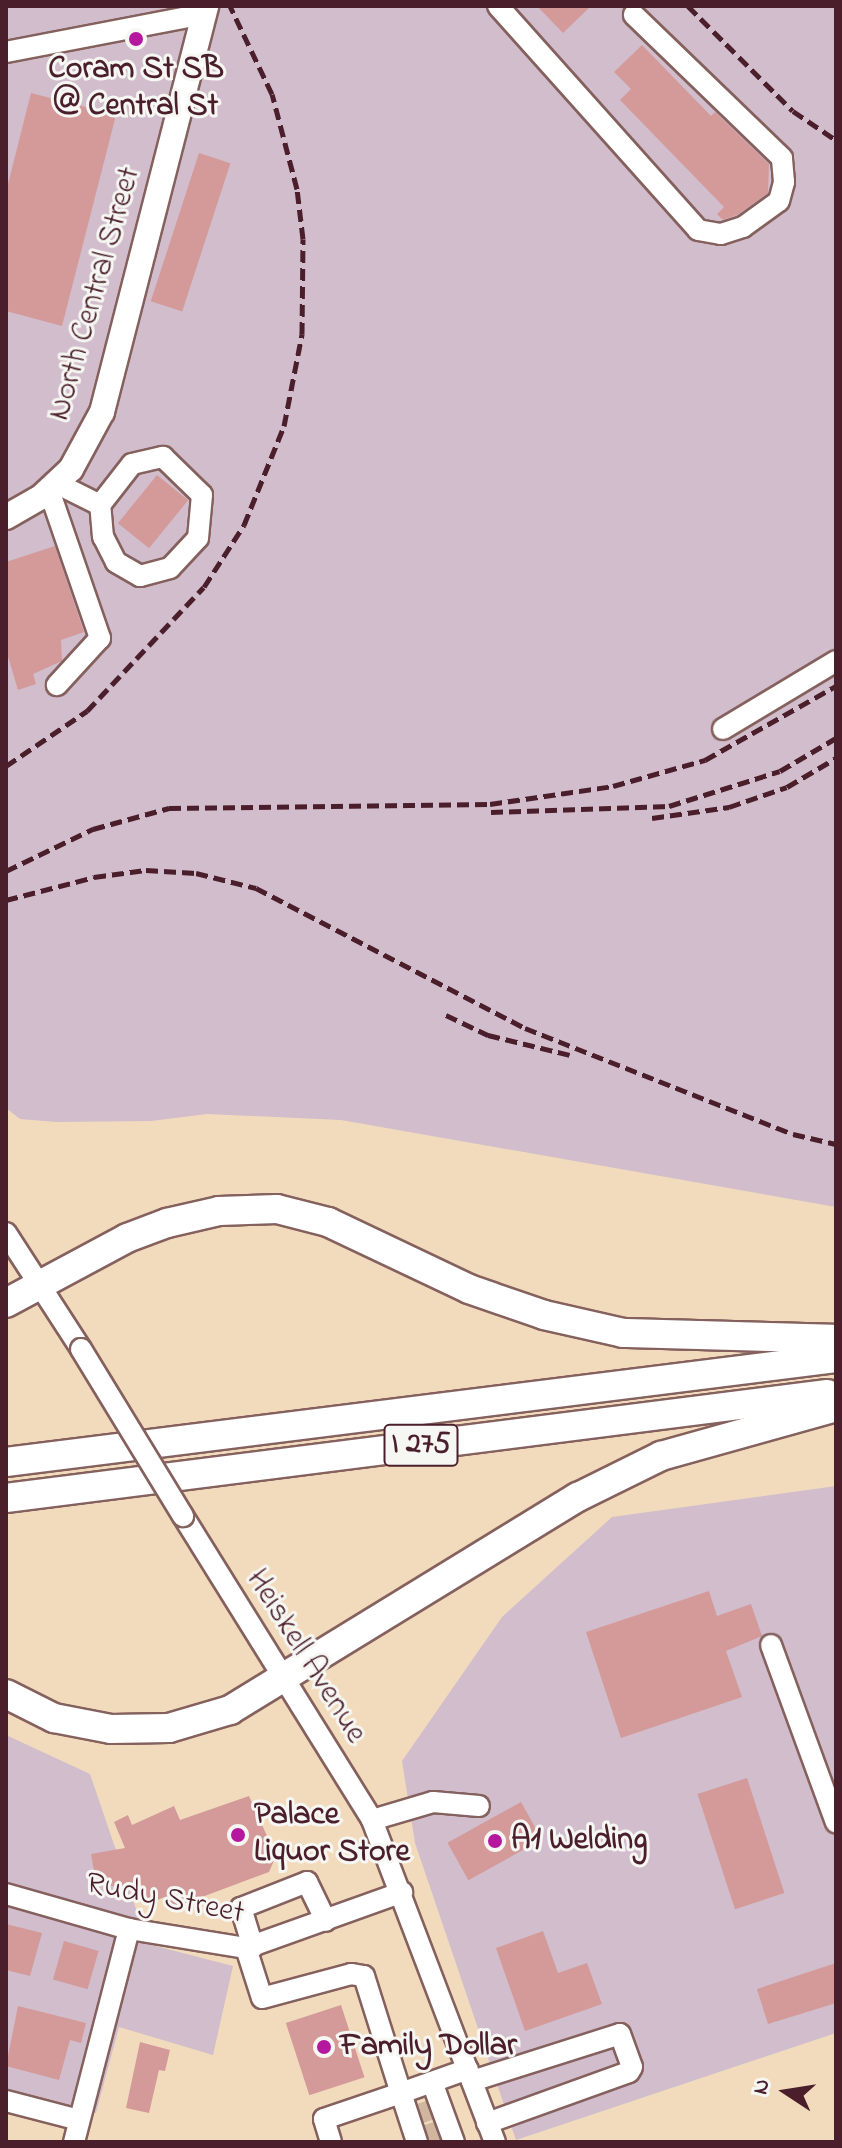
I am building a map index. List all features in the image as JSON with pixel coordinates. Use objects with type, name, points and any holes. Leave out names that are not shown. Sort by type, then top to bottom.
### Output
[{"type":"highway","points":[[6,1303],[127,1238],[167,1223],[219,1211],[277,1209],[328,1222],[469,1289],[544,1315],[623,1333],[836,1339]]},
{"type":"highway","name":"I 275","points":[[6,1462],[836,1358]]},
{"type":"highway","name":"I 275","points":[[6,1498],[836,1393]]},
{"type":"highway","points":[[6,1694],[54,1718],[111,1729],[169,1728],[230,1710],[283,1681],[578,1497],[633,1469],[728,1434],[836,1407]]},
{"type":"main road","name":"North Central Street","points":[[6,517],[54,487],[88,443],[111,383],[204,10]]},
{"type":"street","points":[[498,6],[692,224],[721,234],[743,227],[779,201],[784,182],[782,158],[634,15]]},
{"type":"street","points":[[6,52],[204,10]]},
{"type":"street","points":[[163,457],[202,495],[198,538],[170,568],[140,576],[116,562],[103,537],[100,505],[132,464],[163,457]]},
{"type":"street","points":[[54,487],[100,505]]},
{"type":"street","points":[[54,487],[100,638],[57,685]]},
{"type":"street","points":[[723,729],[836,661]]},
{"type":"street","name":"Heiskell Avenue","points":[[6,1233],[372,1820],[470,2075],[487,2136]]},
{"type":"street","points":[[771,1645],[836,1823]]},
{"type":"street","points":[[372,1820],[433,1802],[479,1806]]},
{"type":"street","points":[[326,1921],[307,1882],[241,1908],[262,1998],[351,1974],[364,1976],[401,2093],[425,2112],[433,2136]]},
{"type":"street","name":"Rudy Street","points":[[6,1894],[129,1929],[249,1948],[402,1892]]},
{"type":"street","points":[[74,2142],[129,1929]]},
{"type":"street","points":[[331,2142],[324,2119],[432,2082],[470,2075],[615,2032],[628,2056],[629,2072],[487,2136]]},
{"type":"street","points":[[432,2082],[425,2112],[433,2136]]},
{"type":"street","points":[[6,2101],[79,2120]]},
{"type":"shaded area","points":[[6,6],[836,6],[836,1207],[341,1120],[207,1114],[151,1121],[56,1122],[20,1119],[6,1108]]},
{"type":"shaded area","points":[[836,1486],[836,2033],[516,2140],[415,1843],[402,1761],[502,1617],[612,1517]]},
{"type":"shaded area","points":[[6,1735],[90,1774],[148,1944],[233,1966],[213,2055],[119,2027],[96,2113],[6,2089]]},
{"type":"building","points":[[537,6],[591,6],[563,33]]},
{"type":"building","points":[[642,45],[711,116],[715,112],[769,164],[768,193],[737,215],[723,220],[717,214],[724,207],[620,100],[631,89],[614,72]]},
{"type":"building","points":[[31,93],[116,115],[62,326],[6,311],[6,192]]},
{"type":"building","points":[[199,153],[230,163],[182,312],[151,301]]},
{"type":"building","points":[[157,475],[188,500],[149,548],[118,523]]},
{"type":"building","points":[[55,546],[84,632],[61,640],[62,661],[33,674],[36,684],[18,690],[6,650],[6,562]]},
{"type":"building","points":[[709,1591],[717,1616],[751,1604],[762,1636],[726,1651],[742,1697],[621,1738],[586,1632]]},
{"type":"building","points":[[747,1778],[784,1893],[735,1909],[698,1794]]},
{"type":"building","points":[[249,1796],[276,1856],[269,1872],[170,1909],[165,1897],[149,1903],[140,1882],[107,1887],[105,1880],[96,1882],[91,1854],[125,1848],[114,1822],[128,1815],[132,1825],[174,1806],[180,1820]]},
{"type":"building","name":"A1 Welding","points":[[521,1802],[542,1840],[468,1880],[448,1843]]},
{"type":"building","points":[[6,1924],[42,1933],[30,1976],[6,1970]]},
{"type":"building","points":[[543,1931],[558,1973],[587,1963],[602,2004],[525,2031],[496,1948]]},
{"type":"building","points":[[64,1941],[99,1951],[88,1989],[53,1979]]},
{"type":"building","points":[[836,1963],[836,2003],[768,2024],[757,1989]]},
{"type":"building","points":[[341,2005],[364,2077],[309,2095],[286,2023]]},
{"type":"building","points":[[18,2006],[86,2023],[81,2043],[70,2040],[59,2080],[6,2066]]},
{"type":"building","points":[[140,2042],[170,2050],[165,2071],[159,2070],[149,2113],[126,2108]]},
{"type":"tunnel","points":[[416,2115],[433,2109]]},
{"type":"tunnel","points":[[423,2136],[442,2130]]},
{"type":"railway","points":[[6,766],[87,711],[204,587],[244,525],[284,426],[302,334],[303,239],[297,189],[272,94],[230,6]]},
{"type":"railway","points":[[688,6],[793,111],[836,140]]},
{"type":"railway","points":[[6,871],[93,829],[169,808],[490,804],[613,786],[705,760],[836,686]]},
{"type":"railway","points":[[491,812],[669,806],[780,771],[836,738]]},
{"type":"railway","points":[[652,818],[729,807],[787,787],[836,758]]},
{"type":"railway","points":[[6,900],[94,877],[146,870],[196,873],[256,888],[525,1028],[793,1134],[836,1144]]},
{"type":"railway","points":[[446,1015],[488,1035],[570,1055]]},
{"type":"place","name":"Coram St SB @ Central St","points":[[136,39]]},
{"type":"place","name":"Palace Liquor Store","points":[[238,1835]]},
{"type":"place","name":"A1 Welding","points":[[495,1841]]},
{"type":"place","name":"Family Dollar","points":[[324,2047]]}]
